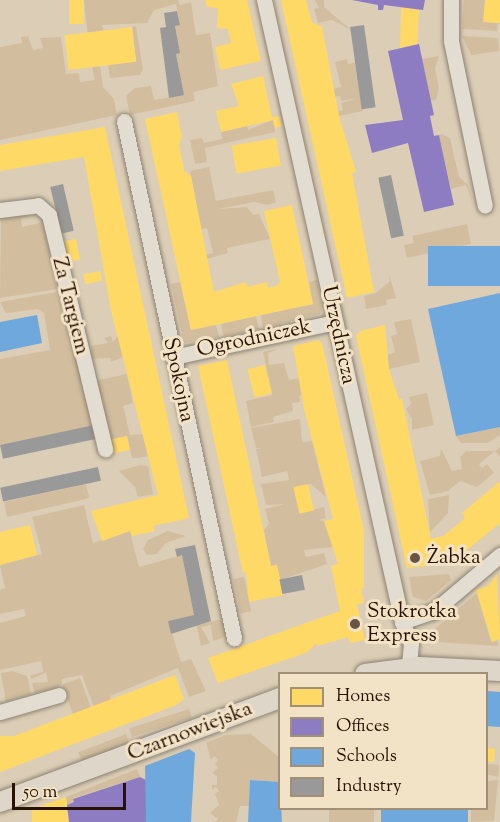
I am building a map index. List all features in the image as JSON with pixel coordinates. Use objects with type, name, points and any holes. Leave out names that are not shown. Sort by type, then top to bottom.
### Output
[{"type":"main road","points":[[380,672],[409,668],[500,671]]},
{"type":"main road","name":"Czarnowiejska","points":[[0,802],[278,698]]},
{"type":"street","name":"Urzędnicza","points":[[264,0],[402,622],[412,652],[409,668]]},
{"type":"street","points":[[451,0],[450,35],[485,206]]},
{"type":"street","name":"Spokojna","points":[[124,121],[234,638]]},
{"type":"street","name":"Za Targiem","points":[[0,210],[38,204],[49,215],[105,449]]},
{"type":"street","name":"Ogrodniczek","points":[[173,357],[335,322]]},
{"type":"street","points":[[402,622],[434,611],[500,555]]},
{"type":"street","points":[[0,712],[59,695]]},
{"type":"shaded area","points":[[84,0],[178,0],[180,5],[191,2],[196,35],[210,33],[218,86],[193,92],[195,101],[130,115],[126,96],[135,88],[151,86],[154,100],[183,95],[176,54],[180,53],[175,26],[180,24],[176,4],[154,10],[147,23],[102,25],[104,33],[88,36]]},
{"type":"shaded area","points":[[315,0],[324,0],[324,7],[351,30],[332,20],[318,23],[314,9],[319,8]]},
{"type":"shaded area","points":[[464,0],[485,0],[484,22],[498,23],[497,31],[462,29]]},
{"type":"shaded area","points":[[136,26],[143,69],[140,75],[110,78],[108,65],[136,61],[132,27]]},
{"type":"shaded area","points":[[28,36],[33,50],[43,48],[40,38],[61,37],[66,74],[79,73],[80,82],[95,80],[92,67],[100,66],[103,87],[114,99],[117,115],[0,140],[0,47],[22,43],[21,37]]},
{"type":"shaded area","points":[[462,36],[498,38],[499,51],[471,55]]},
{"type":"shaded area","points":[[439,56],[435,68],[439,88],[436,100],[431,101],[422,59]]},
{"type":"shaded area","points":[[347,59],[348,64],[356,62],[363,111],[339,116],[337,111],[343,110],[341,103],[358,98],[341,101],[340,96],[334,97],[332,89],[341,87],[335,62]]},
{"type":"shaded area","points":[[273,120],[275,132],[205,148],[207,162],[195,164],[190,140],[202,138],[204,143],[222,139],[221,132],[247,126],[248,130]]},
{"type":"shaded area","points":[[439,135],[450,138],[459,177],[468,185],[472,200],[466,185],[451,189]]},
{"type":"shaded area","points":[[209,167],[216,201],[273,190],[276,202],[268,205],[254,202],[218,209],[247,207],[253,215],[259,214],[270,239],[227,248],[228,253],[206,259],[205,255],[213,253],[207,228],[200,230],[190,171]]},
{"type":"shaded area","points":[[17,212],[30,217],[21,218],[22,227],[44,222],[57,289],[0,298],[1,213]]},
{"type":"shaded area","points":[[467,224],[471,244],[407,258],[404,245],[414,243],[412,236]]},
{"type":"shaded area","points":[[388,271],[396,298],[386,300],[387,305],[366,309],[364,296],[376,293],[390,281]]},
{"type":"shaded area","points":[[317,280],[323,306],[320,314],[263,328],[261,315],[313,304],[309,282]]},
{"type":"shaded area","points":[[180,282],[191,330],[216,325],[219,337],[184,343],[171,284]]},
{"type":"shaded area","points":[[57,292],[94,425],[0,446],[0,359],[50,350],[44,313],[38,309],[6,313],[0,302]]},
{"type":"shaded area","points":[[256,316],[259,329],[224,337],[221,324]]},
{"type":"shaded area","points":[[411,319],[420,362],[389,369],[387,355],[395,352],[391,336],[397,334],[394,322]]},
{"type":"shaded area","points":[[111,336],[113,342],[118,336],[123,357],[111,362],[110,358],[89,359],[91,346],[108,343],[104,338]]},
{"type":"shaded area","points":[[278,349],[268,353],[269,365],[284,363],[289,380],[300,378],[303,395],[299,396],[300,402],[292,403],[293,411],[273,417],[274,422],[251,427],[246,401],[272,395],[263,352]]},
{"type":"shaded area","points":[[127,374],[133,403],[123,406],[130,435],[143,434],[148,456],[139,458],[132,458],[127,436],[109,440],[94,381]]},
{"type":"shaded area","points":[[427,393],[434,425],[412,430],[412,419],[406,409],[411,404],[409,397]]},
{"type":"shaded area","points":[[300,419],[302,442],[312,441],[326,497],[311,484],[294,487],[300,513],[324,507],[326,518],[318,520],[324,521],[333,547],[304,550],[306,557],[324,553],[327,564],[280,580],[277,565],[271,566],[264,530],[269,524],[265,509],[285,504],[266,505],[261,484],[289,480],[287,471],[262,477],[256,449],[262,448],[256,448],[251,428]]},
{"type":"shaded area","points":[[500,427],[500,435],[488,443],[461,443],[456,436]]},
{"type":"shaded area","points":[[500,447],[500,457],[495,451]]},
{"type":"shaded area","points":[[441,448],[452,471],[462,469],[460,457],[466,451],[495,451],[479,464],[482,468],[487,464],[494,473],[477,487],[460,481],[448,491],[430,495],[420,461],[440,456]]},
{"type":"shaded area","points":[[140,465],[148,466],[153,494],[138,497],[135,487],[119,471]]},
{"type":"shaded area","points":[[86,484],[89,497],[86,499],[7,517],[4,502]]},
{"type":"shaded area","points":[[449,495],[448,513],[430,532],[428,499]]},
{"type":"shaded area","points":[[84,505],[93,543],[130,531],[139,567],[182,555],[194,615],[168,621],[181,662],[191,659],[206,691],[189,697],[178,668],[110,696],[111,701],[94,707],[82,675],[62,679],[62,684],[56,688],[35,693],[32,683],[48,682],[46,673],[31,679],[31,675],[43,672],[41,661],[0,670],[0,623],[26,616],[24,609],[0,614],[0,590],[5,588],[0,565],[42,554],[32,517]]},
{"type":"shaded area","points":[[168,531],[186,536],[166,543],[157,554],[147,555],[143,549],[148,540]]},
{"type":"shaded area","points":[[449,574],[451,580],[426,601],[413,597],[409,577]]},
{"type":"shaded area","points":[[244,577],[251,611],[241,614],[233,579]]},
{"type":"shaded area","points":[[477,593],[491,642],[497,640],[498,646],[436,642],[430,633]]},
{"type":"shaded area","points":[[225,619],[225,637],[213,641],[211,625],[201,627],[210,643],[201,646],[196,624]]},
{"type":"shaded area","points":[[13,671],[27,676],[31,694],[6,701],[1,673]]},
{"type":"shaded area","points":[[80,678],[91,708],[73,715],[62,684]]},
{"type":"shaded area","points":[[189,709],[192,718],[132,737],[129,728]]},
{"type":"shaded area","points":[[126,734],[129,742],[82,761],[78,752]]},
{"type":"shaded area","points":[[251,734],[278,756],[278,782],[250,780],[249,806],[240,806],[236,822],[215,822],[218,819],[210,813],[219,805],[215,794],[219,791],[216,787],[212,790],[212,785],[217,785],[217,776],[212,773],[218,768],[215,764],[218,760],[214,756],[211,760],[206,743],[226,735]]},
{"type":"shaded area","points":[[488,764],[499,765],[498,777],[488,774]]},
{"type":"shaded area","points":[[137,769],[140,777],[73,798],[74,802],[67,805],[66,797]]},
{"type":"shaded area","points":[[498,780],[494,821],[471,822],[471,810],[488,810],[488,781]]},
{"type":"shaded area","points":[[329,810],[374,810],[374,822],[329,822]]},
{"type":"building: Homes","points":[[69,0],[84,0],[84,24],[69,24]]},
{"type":"building: Homes","points":[[205,0],[247,0],[261,61],[220,70],[215,47],[231,43],[228,29],[217,28],[218,8],[207,7]]},
{"type":"building: Homes","points":[[281,0],[306,0],[312,22],[322,27],[339,116],[356,172],[352,173],[374,292],[347,298]]},
{"type":"building: Homes","points":[[485,0],[500,0],[500,23],[483,22]]},
{"type":"building: Homes","points":[[401,7],[419,10],[417,44],[400,48]]},
{"type":"building: Homes","points":[[132,27],[136,62],[69,70],[65,35]]},
{"type":"building: Homes","points":[[263,76],[272,117],[279,116],[282,126],[275,128],[273,120],[221,132],[216,111],[239,106],[231,84]]},
{"type":"building: Homes","points":[[177,112],[182,137],[179,144],[184,171],[191,176],[214,292],[246,282],[247,287],[267,282],[268,288],[280,282],[264,211],[292,205],[313,304],[191,330],[145,119]]},
{"type":"building: Homes","points":[[105,127],[189,518],[153,526],[155,531],[132,536],[130,531],[102,541],[91,511],[158,495],[111,311],[84,157],[0,171],[0,145]]},
{"type":"building: Homes","points":[[276,138],[281,166],[237,173],[232,146]]},
{"type":"building: Homes","points":[[76,239],[80,260],[67,262],[63,241]]},
{"type":"building: Homes","points":[[100,271],[102,281],[85,284],[83,274]]},
{"type":"building: Homes","points":[[385,325],[389,369],[399,399],[402,399],[431,539],[443,536],[458,524],[465,518],[462,513],[500,481],[500,523],[451,563],[407,568],[356,336],[360,331]]},
{"type":"building: Homes","points":[[318,340],[322,343],[364,531],[364,588],[361,589],[364,603],[357,604],[365,640],[350,643],[348,637],[317,646],[316,643],[308,652],[218,683],[208,658],[340,611],[331,566],[338,564],[324,521],[333,519],[304,409],[293,346]]},
{"type":"building: Homes","points":[[227,360],[271,566],[277,565],[284,595],[249,602],[246,572],[243,573],[198,366]]},
{"type":"building: Homes","points":[[265,365],[272,393],[255,397],[248,369]]},
{"type":"building: Homes","points":[[127,436],[130,450],[112,453],[109,440]]},
{"type":"building: Homes","points":[[308,484],[314,510],[299,514],[293,487]]},
{"type":"building: Homes","points":[[30,525],[37,555],[0,565],[0,532]]},
{"type":"building: Homes","points":[[497,574],[500,639],[492,642],[476,590],[488,586]]},
{"type":"building: Homes","points":[[175,675],[184,699],[176,705],[0,772],[0,736],[14,736]]},
{"type":"building: Homes","points":[[488,748],[495,749],[494,762],[488,761]]},
{"type":"building: Homes","points":[[66,797],[69,822],[32,822],[32,809]]},
{"type":"building: Offices","points":[[352,0],[425,0],[423,10],[384,5],[383,10],[378,10],[378,5]]},
{"type":"building: Offices","points":[[419,44],[434,115],[430,116],[434,136],[439,135],[454,205],[424,212],[408,143],[372,153],[365,125],[403,120],[388,51]]},
{"type":"building: Offices","points":[[140,777],[146,780],[146,822],[69,822],[67,805],[74,802],[73,799]]},
{"type":"building: Schools","points":[[428,246],[500,246],[500,286],[428,286]]},
{"type":"building: Schools","points":[[500,293],[500,427],[456,436],[428,309]]},
{"type":"building: Schools","points":[[37,315],[42,343],[0,352],[0,322]]},
{"type":"building: Schools","points":[[488,691],[500,692],[500,727],[488,726]]},
{"type":"building: Schools","points":[[189,749],[195,753],[191,822],[146,822],[145,766]]},
{"type":"building: Schools","points":[[250,780],[278,782],[278,810],[281,810],[282,822],[248,822]]},
{"type":"building: Schools","points":[[381,810],[468,810],[468,822],[381,822]]},
{"type":"building: Industry","points":[[177,11],[180,25],[175,26],[180,53],[176,54],[184,95],[169,98],[160,28],[166,27],[164,13]]},
{"type":"building: Industry","points":[[364,25],[376,107],[362,109],[350,27]]},
{"type":"building: Industry","points":[[391,175],[404,236],[391,238],[378,178]]},
{"type":"building: Industry","points":[[63,184],[74,231],[61,234],[50,187]]},
{"type":"building: Industry","points":[[94,425],[97,439],[3,459],[0,445]]},
{"type":"building: Industry","points":[[98,467],[101,481],[3,501],[0,488]]},
{"type":"building: Industry","points":[[195,545],[211,621],[171,634],[168,621],[194,615],[182,555],[177,557],[175,549]]},
{"type":"building: Industry","points":[[302,575],[305,590],[282,594],[279,579]]},
{"type":"place","name":"Żabka","points":[[415,558]]},
{"type":"place","name":"Stokrotka Express","points":[[355,624]]}]
